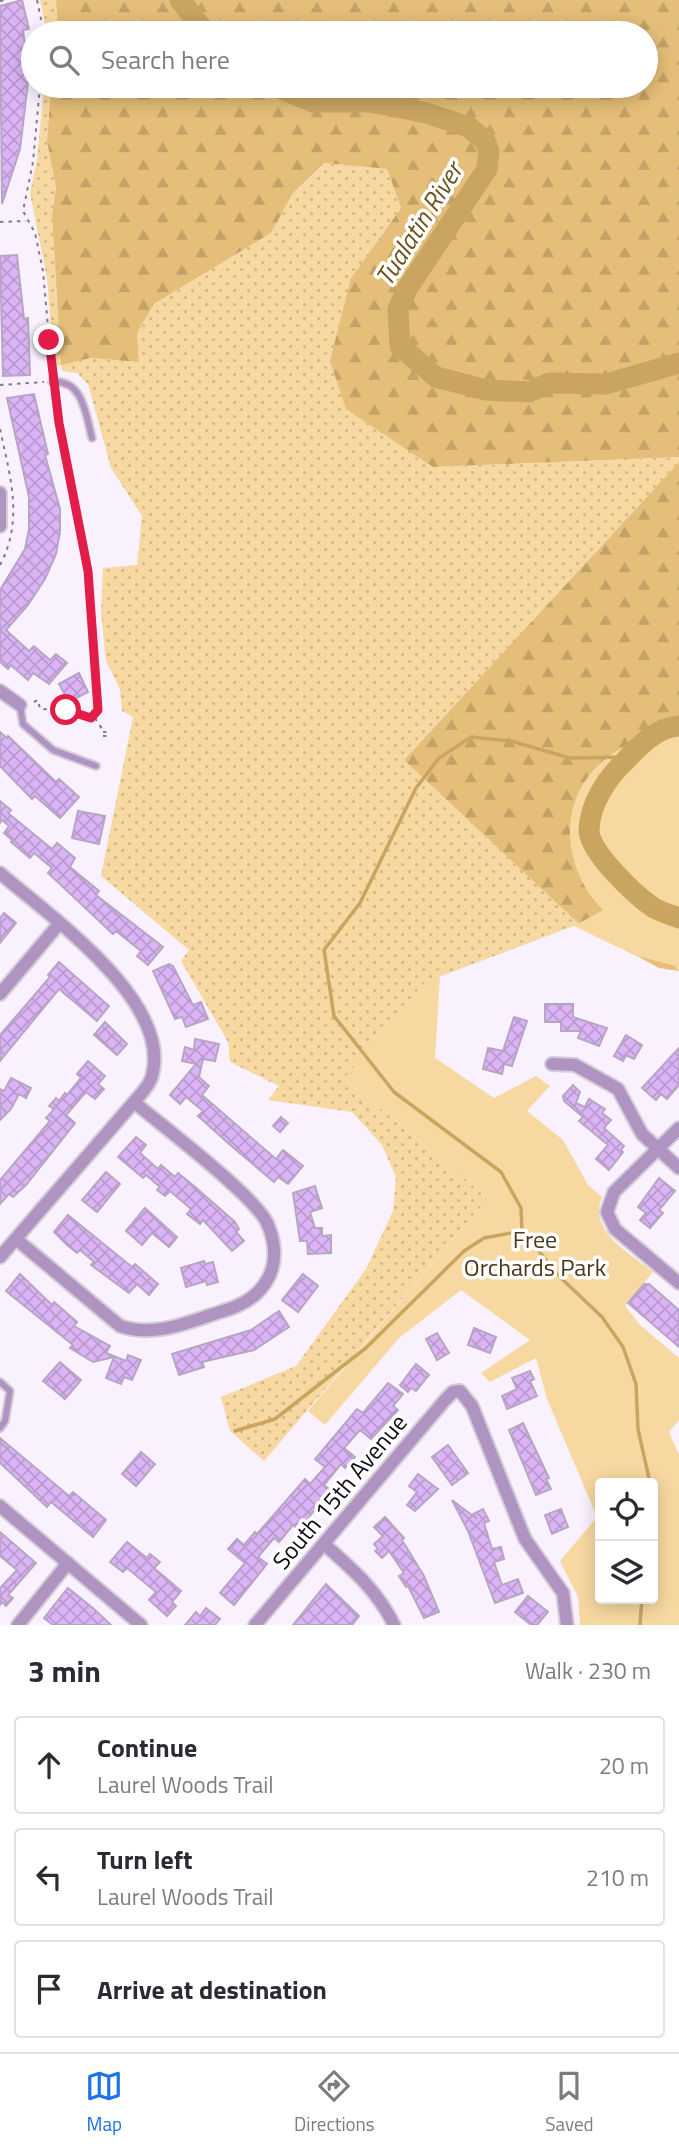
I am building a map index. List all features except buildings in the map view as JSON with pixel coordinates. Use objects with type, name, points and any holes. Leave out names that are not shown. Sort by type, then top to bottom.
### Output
[{"type":"street","points":[[0,493],[0,526]]},
{"type":"street","points":[[0,691],[20,705]]},
{"type":"street","points":[[0,873],[124,986],[147,1027],[154,1063],[152,1079],[134,1102],[0,1257]]},
{"type":"street","points":[[0,994],[59,924]]},
{"type":"street","points":[[552,1064],[575,1065],[618,1089],[642,1134],[679,1168]]},
{"type":"street","points":[[16,1239],[120,1326],[138,1332],[159,1331],[241,1306],[261,1290],[272,1273],[275,1251],[268,1223],[248,1199],[134,1102]]},
{"type":"street","points":[[679,1128],[614,1192],[607,1212],[615,1229],[679,1283]]},
{"type":"street","name":"South 15th Avenue","points":[[255,1625],[445,1400],[453,1392],[460,1391],[467,1396],[472,1406],[525,1539],[563,1593],[568,1625]]},
{"type":"street","points":[[0,1506],[141,1625]]},
{"type":"street","points":[[324,1544],[359,1575],[384,1604],[394,1625]]},
{"type":"street","points":[[20,1624],[68,1563]]},
{"type":"lane","points":[[52,382],[64,382],[76,390],[92,438]]},
{"type":"lane","points":[[20,705],[23,724],[49,747],[96,766]]},
{"type":"lane","points":[[0,1382],[10,1391],[5,1421],[0,1427]]},
{"type":"path","points":[[0,1],[7,0]]},
{"type":"path","points":[[37,0],[41,21]]},
{"type":"path","points":[[39,98],[33,162],[23,201],[27,221],[35,233],[43,271],[52,382],[88,571],[98,710],[94,717]]},
{"type":"path","points":[[0,222],[27,221]]},
{"type":"path","points":[[0,385],[52,382]]},
{"type":"path","points":[[38,700],[40,709],[66,710],[86,718],[94,717]]},
{"type":"path","points":[[94,717],[104,732]]},
{"type":"green space","points":[[40,0],[56,0],[57,21],[44,21]]},
{"type":"green space","points":[[56,0],[679,0],[679,457],[433,467],[346,409],[330,361],[351,278],[401,208],[387,169],[325,163],[293,193],[271,233],[154,304],[137,333],[139,362],[90,358],[61,365],[52,215],[56,188],[47,141],[50,98],[658,98],[658,21],[57,21]]},
{"type":"green space","points":[[43,98],[50,98],[47,141],[56,188],[52,215],[61,364],[90,358],[139,362],[137,333],[154,304],[271,233],[293,193],[326,163],[387,169],[401,208],[351,278],[433,467],[679,457],[679,462],[404,760],[579,924],[425,982],[345,1079],[488,1198],[264,1461],[230,1431],[221,1397],[296,1366],[366,1269],[393,1211],[396,1177],[382,1145],[352,1112],[268,1100],[279,1086],[230,1062],[228,1042],[181,961],[189,950],[101,876],[133,717],[122,711],[120,689],[106,661],[101,612],[103,568],[137,565],[142,516],[111,468],[88,384],[77,373],[62,371],[61,365],[54,366],[47,278],[30,193],[37,160]]},
{"type":"green space","points":[[679,462],[679,971],[659,968],[579,924],[404,760]]},
{"type":"green space","points":[[679,729],[679,972],[675,966],[634,955],[574,926],[603,910],[578,873],[570,832],[572,811],[580,790],[592,772],[625,746]]},
{"type":"green space","name":"Free Orchards Park","points":[[440,976],[435,1058],[494,1098],[536,1076],[550,1086],[527,1111],[563,1140],[588,1185],[602,1197],[599,1209],[606,1231],[623,1249],[653,1272],[625,1306],[640,1325],[679,1358],[679,1420],[669,1432],[679,1455],[679,1625],[580,1625],[578,1597],[560,1561],[595,1519],[595,1604],[658,1604],[658,1478],[595,1478],[595,1512],[547,1399],[536,1358],[490,1382],[481,1373],[530,1340],[461,1290],[399,1338],[325,1425],[308,1411],[488,1198],[344,1078],[425,982]]},
{"type":"waterway","name":"Tualatin River","points":[[180,0],[197,21]]},
{"type":"waterway","name":"Tualatin River","points":[[303,98],[313,102],[371,102],[426,113],[469,127],[485,141],[489,151],[487,169],[407,289],[398,309],[400,346],[436,377],[486,390],[529,392],[549,383],[606,384],[679,363]]},
{"type":"waterway","name":"Tualatin River","points":[[679,726],[663,730],[650,738],[612,775],[596,801],[589,830],[591,839],[605,861],[636,894],[654,908],[679,918]]},
{"type":"waterway","points":[[629,757],[570,758],[511,741],[471,737],[439,758],[416,788],[360,903],[324,950],[334,1016],[394,1092],[501,1172],[521,1208],[522,1231],[561,1278],[602,1317],[623,1347],[636,1384],[638,1429],[649,1478]]},
{"type":"waterway","points":[[235,1431],[275,1419],[367,1347],[464,1251],[484,1238],[522,1231]]},
{"type":"waterway","points":[[640,1625],[642,1604]]},
{"type":"route","points":[[49,340],[52,382],[88,571],[98,710],[94,717],[86,718],[66,710]]}]
